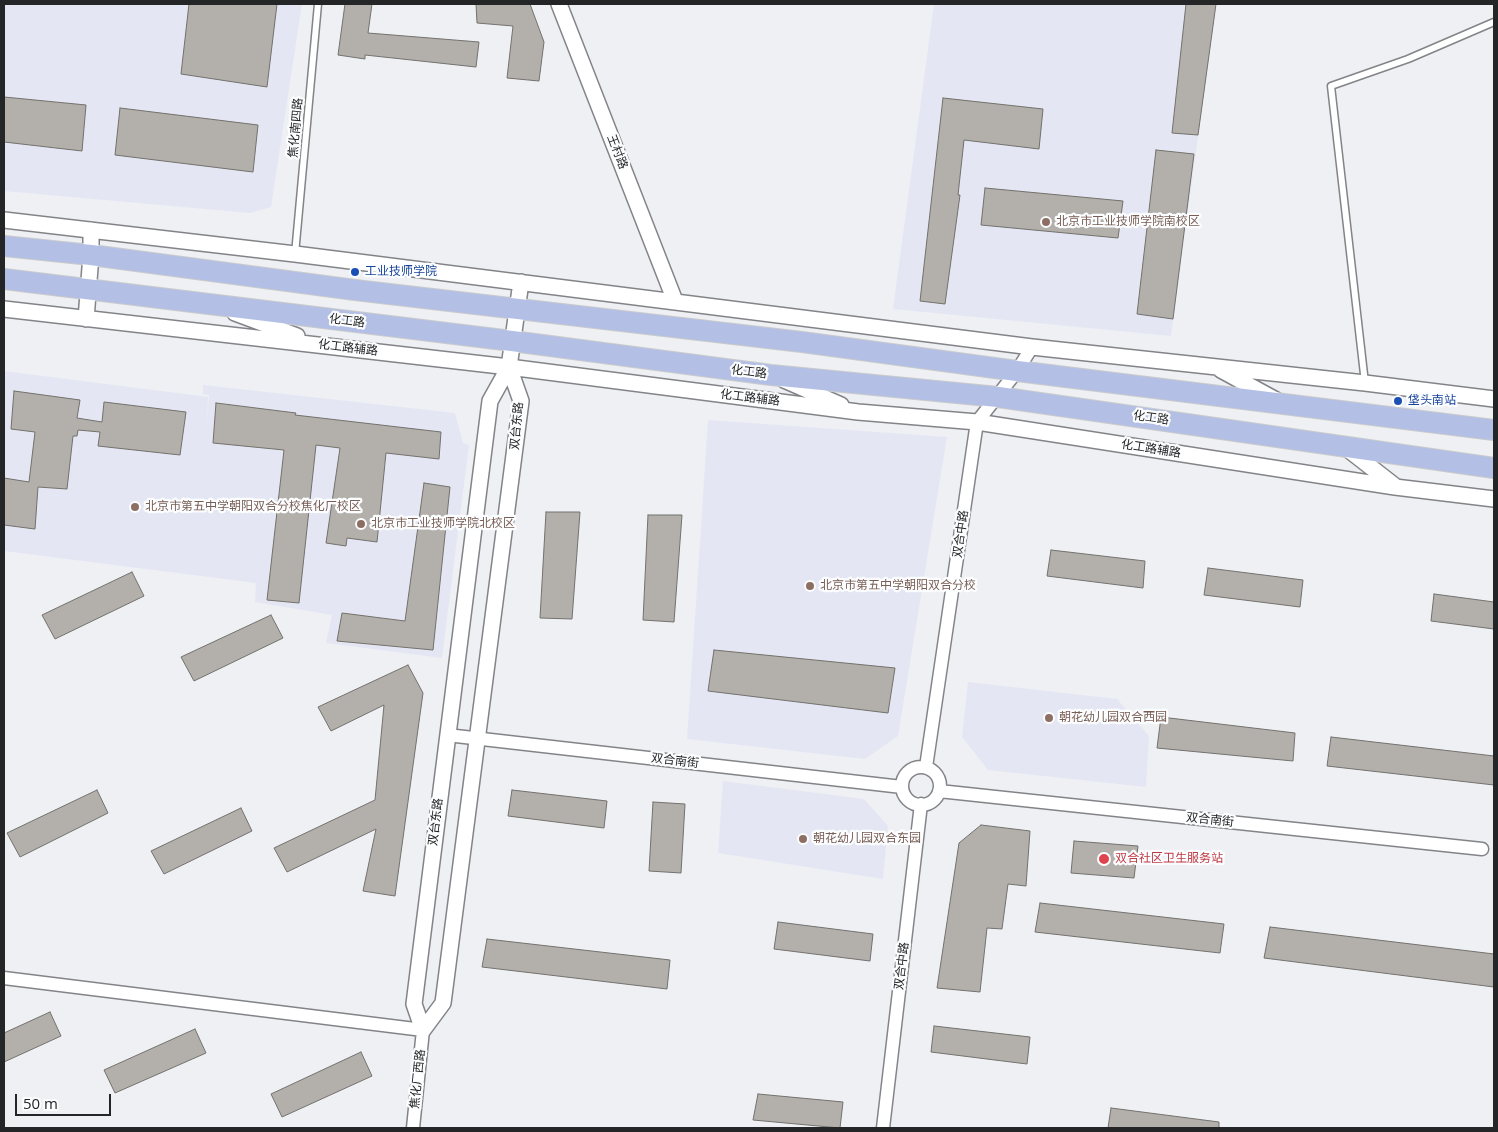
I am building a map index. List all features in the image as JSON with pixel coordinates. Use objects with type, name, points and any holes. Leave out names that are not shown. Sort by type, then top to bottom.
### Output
[{"type":"main road","points":[[4,246],[91,255],[355,290],[802,342],[1017,371],[1494,430]]},
{"type":"main road","name":"化工路","points":[[4,279],[512,341],[771,375],[998,397],[1494,468]]},
{"type":"street","name":"王村路","points":[[559,4],[675,301]]},
{"type":"street","points":[[4,220],[295,254],[1032,346],[1494,399]]},
{"type":"street","points":[[86,319],[91,230]]},
{"type":"street","points":[[508,367],[521,282]]},
{"type":"street","points":[[215,305],[318,344]]},
{"type":"street","name":"化工路辅路","points":[[4,309],[318,344],[858,412],[977,422],[1396,487],[1494,499]]},
{"type":"street","points":[[977,422],[1017,371],[1032,346]]},
{"type":"street","points":[[1213,366],[1284,404]]},
{"type":"street","name":"双台东路","points":[[422,1030],[414,1004],[490,401],[508,367]]},
{"type":"street","name":"双台东路","points":[[422,1030],[443,1003],[521,401],[508,367]]},
{"type":"street","points":[[771,375],[858,412]]},
{"type":"street","name":"双合中路","points":[[926,768],[977,422]]},
{"type":"street","points":[[1345,447],[1396,487]]},
{"type":"street","name":"双合南街","points":[[447,735],[902,787]]},
{"type":"street","points":[[914,768],[926,768],[936,774],[939,780],[939,791],[932,800],[921,804],[906,798],[902,787],[905,776],[914,768]]},
{"type":"street","name":"双合南街","points":[[939,791],[1482,849]]},
{"type":"street","name":"双合中路","points":[[883,1128],[921,804]]},
{"type":"street","points":[[4,978],[422,1030]]},
{"type":"street","name":"焦化厂西路","points":[[413,1128],[422,1030]]},
{"type":"lane","name":"焦化南四路","points":[[295,254],[318,4]]},
{"type":"lane","points":[[1365,383],[1331,86],[1408,59],[1494,22]]},
{"type":"shaded area","points":[[4,4],[302,4],[271,207],[250,213],[4,191]]},
{"type":"shaded area","name":"北京市工业技师学院南校区","points":[[934,4],[1216,4],[1171,336],[893,309]]},
{"type":"shaded area","points":[[4,371],[208,397],[207,425],[209,395],[203,394],[203,385],[455,413],[463,443],[469,445],[442,658],[326,643],[332,615],[255,602],[256,583],[4,551]]},
{"type":"shaded area","name":"北京市第五中学朝阳双合分校","points":[[708,420],[947,437],[898,736],[865,759],[687,739]]},
{"type":"shaded area","name":"朝花幼儿园双合西园","points":[[968,682],[1117,699],[1149,736],[1146,787],[988,770],[962,737]]},
{"type":"shaded area","name":"朝花幼儿园双合东园","points":[[723,781],[864,799],[888,826],[883,879],[718,853]]},
{"type":"building","points":[[189,4],[277,4],[267,87],[181,74]]},
{"type":"building","points":[[345,4],[372,4],[368,33],[479,42],[476,67],[365,55],[365,59],[338,55]]},
{"type":"building","points":[[476,4],[530,4],[544,42],[539,81],[507,78],[513,26],[477,23]]},
{"type":"building","points":[[1186,4],[1216,4],[1198,135],[1172,133]]},
{"type":"building","points":[[4,97],[86,105],[82,151],[4,142]]},
{"type":"building","points":[[943,98],[1043,109],[1039,149],[964,140],[958,195],[960,195],[945,304],[920,301]]},
{"type":"building","points":[[120,108],[258,125],[253,172],[115,155]]},
{"type":"building","points":[[1156,150],[1194,154],[1173,319],[1137,314]]},
{"type":"building","points":[[985,188],[1123,201],[1118,238],[981,225]]},
{"type":"building","points":[[14,391],[80,400],[77,418],[102,422],[104,402],[186,412],[180,455],[98,446],[100,432],[78,430],[77,436],[73,436],[67,489],[38,487],[35,529],[4,525],[4,478],[29,482],[35,432],[11,429]]},
{"type":"building","points":[[216,403],[296,413],[295,415],[441,432],[439,459],[386,453],[377,542],[347,538],[346,546],[326,543],[340,448],[316,445],[299,603],[267,600],[284,450],[213,443]]},
{"type":"building","points":[[424,483],[450,487],[433,650],[337,641],[342,613],[405,621]]},
{"type":"building","points":[[546,512],[580,512],[572,619],[540,618]]},
{"type":"building","points":[[648,515],[682,515],[674,622],[643,620]]},
{"type":"building","points":[[1051,550],[1145,561],[1143,588],[1047,576]]},
{"type":"building","points":[[1208,568],[1303,580],[1300,607],[1204,595]]},
{"type":"building","points":[[132,572],[144,596],[55,639],[42,615]]},
{"type":"building","points":[[1434,594],[1494,602],[1494,629],[1431,621]]},
{"type":"building","points":[[271,615],[283,638],[194,681],[181,657]]},
{"type":"building","points":[[714,650],[895,668],[888,713],[708,691]]},
{"type":"building","points":[[408,665],[423,693],[395,896],[363,891],[376,829],[287,872],[274,848],[375,800],[384,705],[331,731],[318,707]]},
{"type":"building","points":[[1161,717],[1295,733],[1293,761],[1157,748]]},
{"type":"building","points":[[1331,737],[1494,756],[1494,785],[1327,766]]},
{"type":"building","points":[[97,790],[108,813],[20,857],[7,833]]},
{"type":"building","points":[[512,790],[607,801],[604,828],[508,816]]},
{"type":"building","points":[[653,802],[685,804],[681,873],[649,871]]},
{"type":"building","points":[[241,808],[252,831],[164,874],[151,851]]},
{"type":"building","points":[[981,825],[1030,831],[1026,886],[1008,884],[1002,929],[987,928],[980,992],[937,988],[959,843]]},
{"type":"building","name":"双合社区卫生服务站","points":[[1074,841],[1138,846],[1134,878],[1071,873]]},
{"type":"building","points":[[1040,903],[1224,924],[1220,953],[1035,932]]},
{"type":"building","points":[[778,922],[873,934],[870,961],[774,949]]},
{"type":"building","points":[[1270,927],[1494,954],[1494,987],[1264,958]]},
{"type":"building","points":[[487,939],[670,960],[667,989],[482,967]]},
{"type":"building","points":[[50,1012],[61,1036],[4,1062],[4,1033]]},
{"type":"building","points":[[934,1026],[1030,1037],[1027,1064],[931,1052]]},
{"type":"building","points":[[195,1029],[206,1053],[115,1093],[104,1070]]},
{"type":"building","points":[[361,1052],[372,1076],[282,1117],[271,1094]]},
{"type":"building","points":[[758,1094],[843,1102],[840,1128],[753,1120]]},
{"type":"building","points":[[1111,1108],[1219,1122],[1219,1128],[1108,1128]]},
{"type":"place","name":"北京市工业技师学院南校区","points":[[1046,222]]},
{"type":"place","name":"工业技师学院","points":[[355,272]]},
{"type":"place","name":"垡头南站","points":[[1398,401]]},
{"type":"place","name":"北京市第五中学朝阳双合分校焦化厂校区","points":[[135,507]]},
{"type":"place","name":"北京市工业技师学院北校区","points":[[361,524]]},
{"type":"place","name":"北京市第五中学朝阳双合分校","points":[[810,586]]},
{"type":"place","name":"朝花幼儿园双合西园","points":[[1049,718]]},
{"type":"place","name":"朝花幼儿园双合东园","points":[[803,839]]},
{"type":"place","name":"双合社区卫生服务站","points":[[1104,859]]}]
